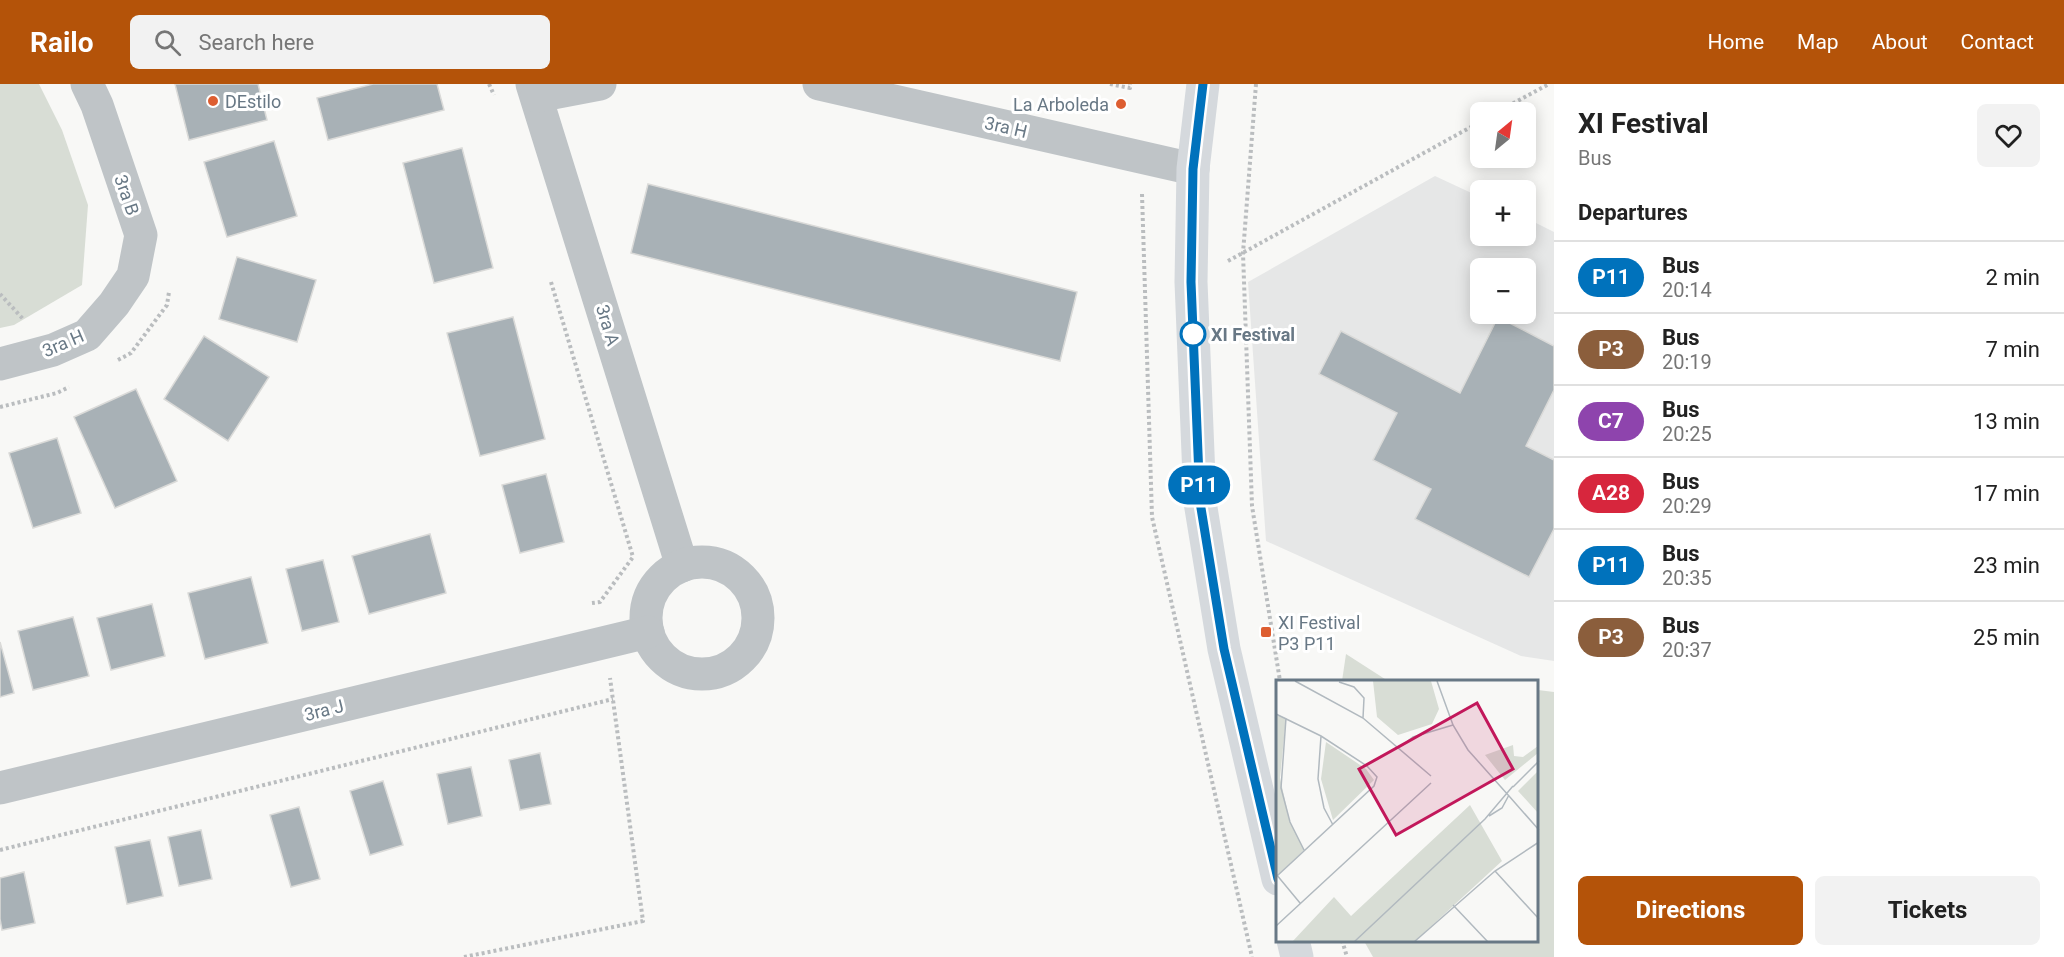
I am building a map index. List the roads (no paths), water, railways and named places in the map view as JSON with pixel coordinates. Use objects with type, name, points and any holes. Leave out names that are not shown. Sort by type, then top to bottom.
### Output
[{"type":"main road","points":[[1203,84],[1193,169],[1191,282],[1200,502],[1224,649],[1276,870]]},
{"type":"main road","points":[[1293,942],[1297,957]]},
{"type":"street","name":"3ra B","points":[[87,84],[97,105],[141,235],[133,276],[114,304]]},
{"type":"street","points":[[534,90],[600,84]]},
{"type":"street","name":"3ra H","points":[[819,84],[1193,169]]},
{"type":"street","name":"3ra A","points":[[534,90],[682,566]]},
{"type":"street","name":"3ra H","points":[[0,364],[53,350],[87,335],[114,304]]},
{"type":"street","points":[[701,562],[710,563],[736,573],[749,587],[757,605],[758,623],[753,641],[744,656],[715,673],[697,674],[681,669],[666,660],[655,647],[648,632],[646,616],[649,599],[657,585],[668,574],[682,566],[701,562]]},
{"type":"street","name":"3ra J","points":[[0,788],[648,632]]},
{"type":"place","name":"DEstilo","points":[[213,101]]},
{"type":"place","name":"La Arboleda","points":[[1121,104]]},
{"type":"place","name":"XI Festival","points":[[1193,334]]},
{"type":"place","name":"XI Festival P3 P11","points":[[1266,632]]}]
